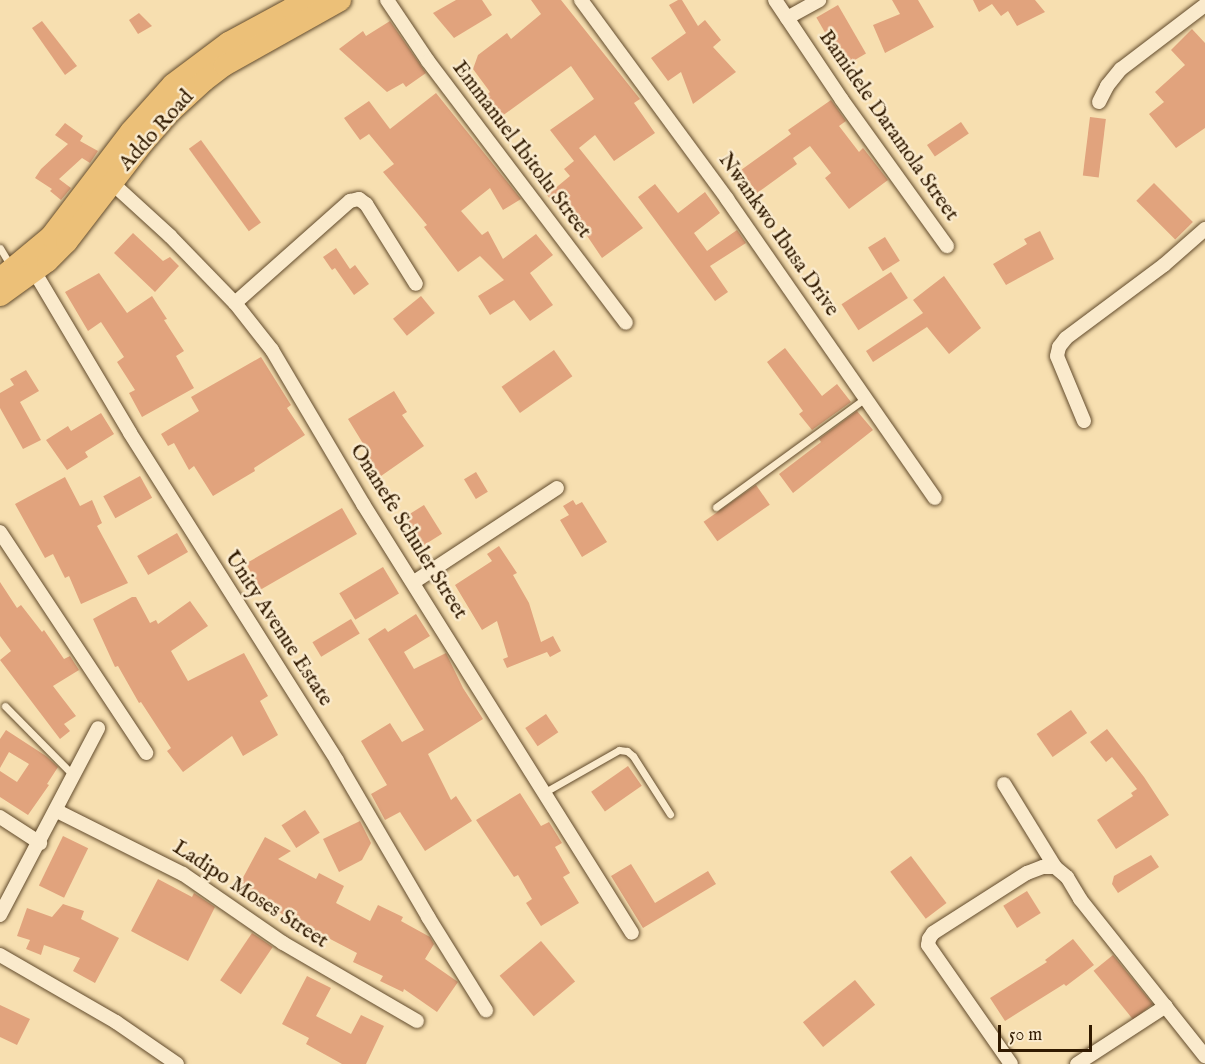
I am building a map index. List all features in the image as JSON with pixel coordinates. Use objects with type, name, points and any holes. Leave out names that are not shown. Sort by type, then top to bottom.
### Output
[{"type":"main road","name":"Addo Road","points":[[0,295],[34,271],[66,242],[167,114],[204,80],[224,65],[340,0]]},
{"type":"main road","name":"Addo Road","points":[[6,273],[50,236],[130,131],[172,84],[228,42],[291,8],[310,1]]},
{"type":"street","name":"Emmanuel Ibitolu Street","points":[[387,0],[442,80],[626,323]]},
{"type":"street","name":"Nwankwo Ibusa Drive","points":[[581,0],[727,199],[867,397],[935,498]]},
{"type":"street","name":"Bamidele Daramola Street","points":[[775,0],[842,100],[947,246]]},
{"type":"street","points":[[787,18],[819,0]]},
{"type":"street","points":[[1099,102],[1107,86],[1122,69],[1205,5]]},
{"type":"street","name":"Onanefe Schuler Street","points":[[112,183],[170,236],[235,303],[272,350],[363,504],[632,933]]},
{"type":"street","points":[[235,303],[350,201],[359,199],[366,204],[416,284]]},
{"type":"street","points":[[1084,421],[1057,356],[1059,347],[1066,338],[1164,265],[1205,229]]},
{"type":"street","name":"Unity Avenue Estate","points":[[34,271],[130,434],[249,626],[337,761],[428,917],[486,1010]]},
{"type":"street","points":[[414,582],[557,488]]},
{"type":"street","points":[[0,532],[146,753]]},
{"type":"street","points":[[0,915],[57,811],[98,728]]},
{"type":"street","points":[[1004,784],[1055,867],[1067,877],[1080,899],[1205,1056]]},
{"type":"street","name":"Ladipo Moses Street","points":[[57,811],[183,874],[283,943],[417,1021]]},
{"type":"street","points":[[0,817],[40,843]]},
{"type":"street","points":[[1011,1064],[928,945],[928,939],[933,933],[1027,873],[1042,867],[1055,867]]},
{"type":"street","points":[[0,955],[116,1022],[177,1064]]},
{"type":"street","points":[[1077,1064],[1166,1006]]},
{"type":"lane","points":[[0,248],[6,273]]},
{"type":"lane","points":[[716,507],[867,397]]},
{"type":"lane","points":[[5,706],[74,776]]},
{"type":"lane","points":[[544,792],[619,750],[627,751],[633,756],[670,814]]},
{"type":"building","points":[[456,0],[482,0],[492,15],[454,38],[433,13]]},
{"type":"building","points":[[531,0],[561,0],[640,99],[634,103],[655,133],[614,161],[595,135],[579,148],[643,228],[602,258],[565,203],[559,209],[547,195],[570,176],[564,169],[574,161],[550,130],[594,99],[571,66],[502,116],[486,95],[490,92],[473,69],[478,55],[507,33],[511,39],[541,14]]},
{"type":"building","points":[[682,0],[698,26],[705,20],[721,40],[713,47],[736,72],[693,104],[681,72],[668,81],[651,58],[686,33],[669,5]]},
{"type":"building","points":[[892,0],[918,0],[934,27],[885,53],[873,25],[900,14]]},
{"type":"building","points":[[973,0],[1035,0],[1045,12],[1017,26],[1008,11],[1001,16],[992,4],[979,12]]},
{"type":"building","points":[[838,5],[866,53],[844,66],[816,18]]},
{"type":"building","points":[[139,13],[152,26],[138,34],[129,20]]},
{"type":"building","points":[[42,21],[77,66],[65,75],[32,28]]},
{"type":"building","points":[[390,21],[426,73],[406,87],[403,83],[387,92],[339,49],[363,31],[366,36]]},
{"type":"building","points":[[1192,29],[1205,43],[1205,128],[1176,148],[1149,114],[1164,102],[1155,92],[1185,65],[1171,50]]},
{"type":"building","points":[[436,93],[521,199],[503,210],[490,188],[461,211],[482,235],[488,231],[503,259],[536,234],[553,255],[530,273],[553,305],[530,321],[514,300],[490,315],[478,296],[504,280],[480,256],[458,272],[424,227],[427,225],[383,172],[394,164],[369,134],[360,140],[344,118],[369,101],[390,129]]},
{"type":"building","points":[[831,100],[846,121],[839,126],[859,152],[863,148],[888,180],[849,209],[825,178],[831,173],[810,146],[793,158],[797,164],[757,193],[741,170],[791,134],[788,130]]},
{"type":"building","points":[[1090,117],[1106,119],[1099,178],[1083,176]]},
{"type":"building","points":[[961,122],[969,134],[935,157],[927,145]]},
{"type":"building","points":[[65,123],[83,136],[80,141],[98,151],[90,163],[82,158],[59,179],[71,188],[61,200],[50,191],[52,189],[35,178],[41,169],[68,144],[55,135]]},
{"type":"building","points":[[201,140],[261,223],[249,231],[189,149]]},
{"type":"building","points":[[1154,183],[1193,222],[1175,240],[1136,201]]},
{"type":"building","points":[[655,184],[678,213],[705,192],[720,213],[694,233],[707,251],[737,230],[746,243],[710,266],[728,292],[715,301],[638,197]]},
{"type":"building","points":[[1040,231],[1054,259],[1006,285],[993,264],[1027,244],[1024,239]]},
{"type":"building","points":[[133,233],[163,261],[170,257],[179,266],[155,292],[114,253]]},
{"type":"building","points":[[885,237],[900,261],[883,271],[868,248]]},
{"type":"building","points":[[336,248],[350,269],[355,265],[369,284],[354,295],[335,268],[332,270],[323,257]]},
{"type":"building","points":[[891,272],[908,298],[858,330],[842,304]]},
{"type":"building","points":[[99,273],[127,313],[152,296],[184,351],[176,356],[194,388],[142,417],[129,393],[135,390],[117,362],[124,357],[101,322],[88,331],[65,292]]},
{"type":"building","points":[[944,276],[981,328],[949,354],[927,327],[873,362],[866,351],[923,313],[913,300]]},
{"type":"building","points":[[421,296],[435,313],[407,336],[393,319]]},
{"type":"building","points":[[785,348],[822,396],[837,384],[851,402],[812,430],[799,414],[803,411],[767,362]]},
{"type":"building","points":[[554,350],[572,376],[520,413],[502,387]]},
{"type":"building","points":[[261,357],[291,405],[287,408],[305,435],[254,468],[255,471],[213,496],[194,466],[189,470],[174,443],[168,446],[161,434],[199,411],[191,397]]},
{"type":"building","points":[[26,370],[39,391],[20,402],[41,440],[23,449],[0,408],[0,393],[14,385],[10,379]]},
{"type":"building","points":[[394,391],[407,412],[402,415],[424,446],[381,476],[364,452],[367,450],[348,419]]},
{"type":"building","points":[[857,411],[873,430],[793,493],[779,474],[821,442],[819,439]]},
{"type":"building","points":[[101,413],[114,434],[85,452],[88,457],[67,470],[46,440],[68,426],[71,431]]},
{"type":"building","points":[[476,472],[488,492],[476,499],[464,479]]},
{"type":"building","points":[[140,476],[152,498],[115,518],[103,496]]},
{"type":"building","points":[[65,477],[80,506],[92,500],[102,523],[97,526],[128,583],[81,604],[69,576],[65,578],[53,554],[45,558],[15,504]]},
{"type":"building","points":[[756,485],[770,505],[717,541],[704,522]]},
{"type":"building","points":[[573,500],[576,505],[582,502],[607,542],[582,557],[560,520],[569,515],[563,506]]},
{"type":"building","points":[[424,505],[442,534],[423,546],[404,517]]},
{"type":"building","points":[[342,508],[357,534],[261,589],[246,564]]},
{"type":"building","points":[[177,533],[188,552],[148,575],[137,556]]},
{"type":"building","points":[[499,546],[517,573],[513,575],[529,603],[541,642],[553,636],[561,651],[550,657],[547,652],[507,668],[503,659],[508,657],[497,621],[482,630],[455,585],[492,561],[487,554]]},
{"type":"building","points":[[383,567],[399,594],[355,620],[339,593]]},
{"type":"building","points":[[0,582],[17,608],[21,605],[42,632],[44,630],[64,659],[70,656],[79,670],[53,686],[76,716],[64,724],[70,731],[60,739],[0,660],[11,651],[0,636]]},
{"type":"building","points":[[132,597],[136,597],[150,623],[156,620],[158,624],[190,601],[208,626],[171,651],[188,681],[244,653],[268,696],[260,701],[278,735],[243,756],[232,736],[183,772],[167,751],[171,748],[141,702],[139,703],[118,666],[115,667],[93,619]]},
{"type":"building","points":[[416,614],[430,636],[404,652],[414,669],[446,653],[463,688],[483,719],[428,754],[451,800],[456,796],[472,821],[425,851],[400,812],[385,820],[371,794],[387,785],[361,741],[390,723],[402,742],[424,730],[368,639],[385,628],[388,632]]},
{"type":"building","points":[[351,619],[360,634],[321,657],[312,642]]},
{"type":"building","points":[[1071,710],[1087,733],[1053,757],[1037,734]]},
{"type":"building","points":[[546,714],[558,732],[538,746],[525,728]]},
{"type":"building","points":[[1107,729],[1144,777],[1169,815],[1116,849],[1097,820],[1133,796],[1131,793],[1137,789],[1112,757],[1106,762],[1090,742]]},
{"type":"building","points":[[6,730],[46,756],[58,767],[47,784],[49,785],[28,815],[0,797],[0,771],[17,782],[29,764],[9,752],[0,768],[0,739]]},
{"type":"building","points":[[628,766],[642,786],[605,811],[591,792]]},
{"type":"building","points":[[520,793],[541,826],[549,822],[562,843],[555,847],[570,873],[563,877],[579,903],[541,926],[526,903],[532,899],[518,875],[514,877],[476,820]]},
{"type":"building","points":[[305,810],[320,833],[296,848],[282,825]]},
{"type":"building","points":[[360,821],[371,843],[362,860],[339,872],[323,839]]},
{"type":"building","points":[[63,836],[88,848],[64,898],[39,885]]},
{"type":"building","points":[[265,837],[291,851],[278,859],[316,879],[319,873],[344,886],[336,903],[370,921],[378,905],[403,917],[401,921],[430,937],[434,944],[425,959],[458,982],[437,1012],[404,989],[403,992],[380,981],[383,976],[353,962],[357,953],[265,905],[268,901],[239,885]]},
{"type":"building","points":[[1151,855],[1159,867],[1118,893],[1112,884],[1114,876]]},
{"type":"building","points":[[911,856],[947,903],[926,919],[890,872]]},
{"type":"building","points":[[631,864],[655,903],[708,871],[716,884],[643,928],[611,876]]},
{"type":"building","points":[[158,879],[192,897],[194,893],[215,907],[188,961],[131,931]]},
{"type":"building","points":[[1027,891],[1041,913],[1017,928],[1003,906]]},
{"type":"building","points":[[63,904],[84,911],[81,919],[119,938],[95,983],[73,971],[80,958],[44,945],[41,955],[26,949],[30,940],[17,936],[27,908],[52,917]]},
{"type":"building","points":[[252,933],[273,947],[241,994],[220,980]]},
{"type":"building","points":[[1073,939],[1094,965],[1066,986],[1064,984],[1005,1021],[990,998],[1047,962],[1045,960]]},
{"type":"building","points":[[541,941],[575,982],[534,1016],[500,976]]},
{"type":"building","points":[[1113,955],[1153,1004],[1133,1020],[1094,971]]},
{"type":"building","points":[[307,976],[331,988],[316,1016],[351,1034],[361,1015],[384,1026],[366,1064],[342,1064],[306,1044],[309,1038],[282,1024]]},
{"type":"building","points":[[855,980],[875,1005],[823,1047],[803,1022]]},
{"type":"building","points":[[0,1005],[30,1019],[17,1045],[0,1037]]}]
